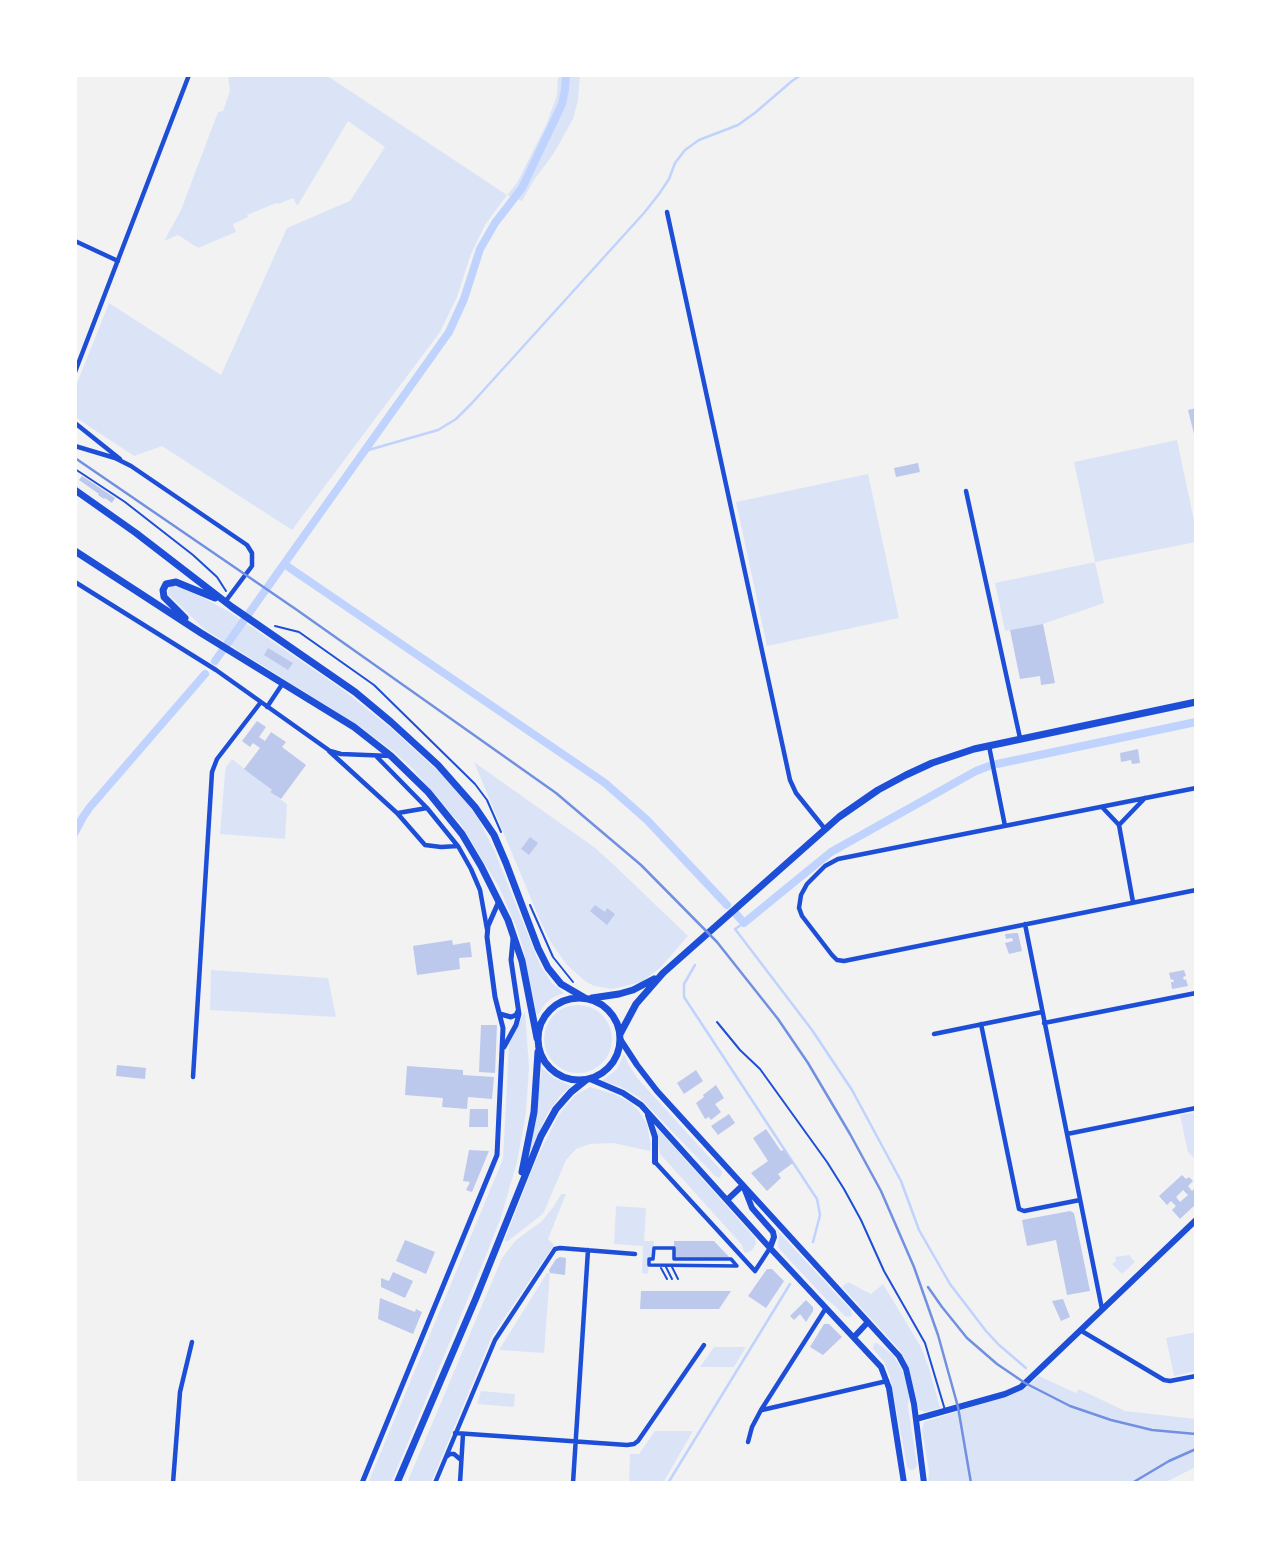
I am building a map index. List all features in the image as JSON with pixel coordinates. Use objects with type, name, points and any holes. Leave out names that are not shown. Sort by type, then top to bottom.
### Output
[{"type":"highway","points":[[75,490],[337,679],[423,750],[463,792],[483,818],[500,849],[548,968],[561,984],[609,1010],[620,1036]]},
{"type":"highway","points":[[75,551],[215,642],[346,722],[391,756],[428,792],[451,820],[481,866],[514,934],[542,1059],[552,1071],[565,1078],[588,1080]]},
{"type":"highway","points":[[201,633],[166,600],[163,590],[166,584],[176,582],[229,602]]},
{"type":"highway","points":[[397,1483],[473,1306],[541,1136],[564,1100],[609,1067],[618,1054],[620,1036],[636,1004],[663,973],[825,829],[865,798],[906,775],[952,756],[1020,738],[1196,702]]},
{"type":"highway","points":[[519,1190],[534,1112],[541,1023],[549,1010],[569,999],[619,995],[663,973]]},
{"type":"main road","points":[[620,1036],[650,1082],[903,1362],[916,1419],[924,1483]]},
{"type":"main road","points":[[588,1080],[623,1093],[641,1105],[876,1360],[887,1381],[904,1483]]},
{"type":"main road","points":[[641,1105],[652,1125],[655,1162]]},
{"type":"main road","points":[[727,1200],[743,1185]]},
{"type":"main road","points":[[743,1185],[752,1208],[774,1232],[770,1248]]},
{"type":"main road","points":[[916,1419],[1016,1390],[1196,1220]]},
{"type":"main road","points":[[854,1337],[868,1322]]},
{"type":"street","points":[[75,372],[189,75]]},
{"type":"street","points":[[667,212],[790,780],[796,793],[825,829]]},
{"type":"street","points":[[75,241],[118,261]]},
{"type":"street","points":[[75,423],[123,462],[250,549],[252,566],[229,602]]},
{"type":"street","points":[[75,446],[123,462]]},
{"type":"street","points":[[966,491],[1020,738]]},
{"type":"street","points":[[78,584],[216,670],[325,748],[397,813],[425,845],[458,846]]},
{"type":"street","points":[[267,707],[283,683]]},
{"type":"street","points":[[193,1077],[212,772],[217,760],[261,702]]},
{"type":"street","points":[[989,746],[1005,826]]},
{"type":"street","points":[[325,748],[341,754],[391,756]]},
{"type":"street","points":[[362,1483],[497,1155],[503,1050],[503,1028],[495,998],[480,890],[471,869],[458,846],[427,808],[376,755]]},
{"type":"street","points":[[1196,788],[835,860],[807,884],[801,895],[799,908],[832,955],[842,961],[1196,890]]},
{"type":"street","points":[[1119,825],[1145,798]]},
{"type":"street","points":[[1102,807],[1119,825],[1133,902]]},
{"type":"street","points":[[397,813],[427,808]]},
{"type":"street","points":[[487,931],[499,901]]},
{"type":"street","points":[[1025,924],[1102,1310]]},
{"type":"street","points":[[503,1050],[516,1025],[520,1008],[511,960],[514,934]]},
{"type":"street","points":[[1044,1023],[1196,993]]},
{"type":"street","points":[[500,1014],[514,1016],[520,1008]]},
{"type":"street","points":[[934,1034],[1042,1012]]},
{"type":"street","points":[[981,1024],[1020,1210],[1080,1200]]},
{"type":"street","points":[[1067,1134],[1196,1108]]},
{"type":"street","points":[[655,1162],[755,1270],[770,1248]]},
{"type":"street","points":[[435,1483],[495,1340],[557,1248],[635,1254]]},
{"type":"street","points":[[653,1248],[674,1248],[674,1259],[731,1259],[737,1266],[665,1265],[649,1265],[649,1259],[653,1259],[653,1248]]},
{"type":"street","points":[[573,1483],[588,1250]]},
{"type":"street","points":[[748,1442],[761,1410],[826,1308]]},
{"type":"street","points":[[1080,1330],[1164,1380],[1196,1376]]},
{"type":"street","points":[[173,1483],[180,1392],[192,1342]]},
{"type":"street","points":[[455,1433],[636,1444],[704,1345]]},
{"type":"street","points":[[761,1410],[887,1381]]},
{"type":"street","points":[[460,1483],[463,1434]]},
{"type":"street","points":[[445,1458],[454,1454],[461,1463]]},
{"type":"lane","points":[[717,1022],[760,1069],[844,1189],[884,1271],[925,1343],[945,1411]]},
{"type":"lane","points":[[665,1265],[672,1279]]},
{"type":"lane","points":[[665,1265],[678,1279]]},
{"type":"lane","points":[[665,1265],[667,1279]]},
{"type":"path","points":[[75,469],[123,501],[197,559],[219,580],[229,602]]},
{"type":"path","points":[[269,625],[296,631],[362,675]]},
{"type":"shaded area","points":[[228,75],[326,75],[507,195],[485,225],[471,254],[457,297],[440,332],[292,530],[162,446],[134,456],[75,417],[75,388],[109,303],[221,375],[287,228],[350,201],[385,147],[348,121],[298,205],[293,198],[247,215],[248,217],[233,224],[236,232],[198,248],[178,235],[164,241],[181,210],[218,112],[223,111],[230,91]]},
{"type":"shaded area","points":[[558,75],[580,75],[573,119],[554,153],[522,201],[507,195],[517,183],[546,125],[557,95]]},
{"type":"shaded area","points":[[1177,440],[1196,530],[1196,542],[1095,562],[1074,462]]},
{"type":"shaded area","points":[[868,474],[899,618],[767,646],[736,502]]},
{"type":"shaded area","points":[[1095,562],[1104,603],[1043,624],[1005,631],[995,583]]},
{"type":"shaded area","points":[[179,585],[228,611],[342,689],[392,729],[443,776],[479,820],[495,852],[540,965],[552,983],[564,993],[546,1003],[537,1016],[523,948],[499,887],[461,825],[412,768],[359,726],[204,629],[168,594],[171,586]]},
{"type":"shaded area","points":[[232,759],[287,804],[285,839],[220,834],[225,772]]},
{"type":"shaded area","points":[[474,762],[594,847],[688,936],[660,968],[641,982],[613,989],[594,986],[566,964],[550,941],[539,918]]},
{"type":"shaded area","points":[[211,970],[328,978],[336,1017],[210,1010]]},
{"type":"shaded area","points":[[571,1005],[585,1005],[597,1010],[607,1020],[612,1039],[607,1058],[597,1068],[585,1073],[571,1073],[559,1068],[549,1058],[544,1046],[544,1032],[549,1020],[559,1010]]},
{"type":"shaded area","points":[[525,1011],[529,1067],[526,1113],[517,1162],[501,1217],[391,1483],[368,1483],[503,1159],[509,1044]]},
{"type":"shaded area","points":[[624,1054],[638,1079],[721,1170],[720,1178],[715,1176],[640,1098],[621,1087],[602,1081],[617,1069]]},
{"type":"shaded area","points":[[542,1068],[554,1078],[571,1086],[547,1114],[530,1153]]},
{"type":"shaded area","points":[[590,1087],[614,1094],[638,1110],[647,1124],[650,1151],[613,1143],[590,1144],[576,1149],[566,1160],[544,1212],[505,1241],[535,1162],[558,1116],[575,1095]]},
{"type":"shaded area","points":[[1196,1112],[1196,1160],[1188,1152],[1180,1115]]},
{"type":"shaded area","points":[[656,1127],[755,1238],[756,1244],[752,1250],[744,1252],[742,1245],[660,1154]]},
{"type":"shaded area","points":[[561,1194],[566,1194],[548,1239],[554,1245],[492,1336],[431,1483],[407,1483],[502,1258],[516,1240],[542,1221]]},
{"type":"shaded area","points":[[616,1206],[646,1208],[644,1241],[654,1241],[653,1259],[649,1259],[648,1274],[642,1273],[643,1246],[614,1244]]},
{"type":"shaded area","points":[[776,1229],[851,1310],[850,1317],[845,1316],[827,1300],[781,1251]]},
{"type":"shaded area","points":[[1129,1255],[1135,1262],[1122,1274],[1112,1264],[1116,1261],[1115,1257]]},
{"type":"shaded area","points":[[547,1273],[550,1273],[544,1353],[499,1350]]},
{"type":"shaded area","points":[[848,1282],[871,1294],[883,1284],[921,1347],[940,1408],[925,1412],[919,1410],[904,1357],[842,1287]]},
{"type":"shaded area","points":[[1196,1332],[1196,1371],[1174,1376],[1166,1338]]},
{"type":"shaded area","points":[[874,1343],[893,1355],[903,1372],[909,1396],[908,1407],[917,1464],[913,1470],[907,1466],[890,1376],[884,1362],[873,1349]]},
{"type":"shaded area","points":[[714,1347],[746,1347],[734,1367],[700,1367]]},
{"type":"shaded area","points":[[1039,1376],[1076,1393],[1079,1389],[1125,1411],[1196,1419],[1196,1467],[1164,1483],[928,1483],[929,1471],[922,1430],[924,1422],[1016,1393]]},
{"type":"shaded area","points":[[481,1391],[515,1394],[514,1407],[477,1404]]},
{"type":"shaded area","points":[[655,1431],[693,1431],[663,1483],[629,1483],[630,1454],[639,1454]]},
{"type":"building","points":[[1196,408],[1196,438],[1195,438],[1188,410]]},
{"type":"building","points":[[918,463],[920,472],[896,477],[894,468]]},
{"type":"building","points":[[82,476],[115,498],[112,503],[79,480]]},
{"type":"building","points":[[1043,624],[1055,683],[1041,685],[1040,676],[1020,679],[1010,630]]},
{"type":"building","points":[[268,648],[293,663],[288,670],[264,655]]},
{"type":"building","points":[[257,721],[266,727],[259,737],[265,741],[271,732],[286,742],[282,747],[306,765],[281,799],[244,769],[260,748],[253,743],[250,747],[242,741]]},
{"type":"building","points":[[1138,749],[1140,763],[1132,764],[1131,760],[1121,762],[1120,753]]},
{"type":"building","points":[[530,837],[538,843],[529,855],[521,849]]},
{"type":"building","points":[[595,905],[605,912],[607,908],[615,914],[607,925],[590,911]]},
{"type":"building","points":[[1018,933],[1022,951],[1009,954],[1005,943],[1013,941],[1012,938],[1006,939],[1005,934]]},
{"type":"building","points":[[452,940],[453,945],[470,942],[472,957],[459,958],[460,969],[417,975],[413,946]]},
{"type":"building","points":[[1184,970],[1186,976],[1183,977],[1188,986],[1172,989],[1171,982],[1174,982],[1169,973]]},
{"type":"building","points":[[481,1025],[497,1025],[495,1073],[479,1072]]},
{"type":"building","points":[[117,1065],[146,1068],[145,1079],[116,1076]]},
{"type":"building","points":[[407,1066],[463,1070],[463,1075],[494,1077],[492,1099],[468,1097],[467,1109],[442,1107],[443,1098],[405,1095]]},
{"type":"building","points":[[696,1070],[703,1081],[684,1094],[677,1083]]},
{"type":"building","points":[[716,1085],[724,1098],[715,1104],[721,1112],[711,1120],[709,1117],[705,1119],[696,1103]]},
{"type":"building","points":[[470,1109],[488,1109],[488,1127],[469,1127]]},
{"type":"building","points":[[729,1114],[735,1123],[718,1135],[711,1126]]},
{"type":"building","points":[[766,1129],[793,1163],[778,1174],[781,1178],[767,1191],[751,1173],[768,1161],[753,1138]]},
{"type":"building","points":[[469,1150],[489,1151],[472,1192],[466,1190],[470,1182],[463,1181]]},
{"type":"building","points":[[1182,1175],[1193,1181],[1188,1186],[1192,1191],[1196,1187],[1196,1204],[1180,1219],[1172,1210],[1176,1206],[1171,1201],[1167,1205],[1159,1196]],"holes":[[[1183,1190],[1188,1195],[1180,1202],[1176,1197]]]},
{"type":"building","points":[[1070,1211],[1074,1213],[1090,1291],[1067,1295],[1056,1240],[1027,1246],[1022,1220]]},
{"type":"building","points":[[405,1240],[435,1252],[426,1274],[396,1261]]},
{"type":"building","points":[[674,1241],[714,1241],[731,1259],[674,1259]]},
{"type":"building","points":[[560,1257],[566,1258],[565,1275],[550,1273],[549,1270]]},
{"type":"building","points":[[767,1269],[772,1269],[784,1281],[766,1308],[748,1296]]},
{"type":"building","points":[[393,1272],[413,1281],[405,1298],[381,1287],[381,1278],[389,1281]]},
{"type":"building","points":[[641,1291],[731,1291],[719,1309],[640,1309]]},
{"type":"building","points":[[380,1298],[415,1312],[416,1309],[422,1312],[413,1334],[378,1319]]},
{"type":"building","points":[[1063,1299],[1070,1317],[1061,1321],[1052,1301]]},
{"type":"building","points":[[806,1300],[813,1307],[813,1311],[806,1322],[800,1314],[794,1320],[790,1316]]},
{"type":"building","points":[[824,1324],[829,1324],[842,1337],[823,1355],[810,1347]]},
{"type":"waterway","points":[[215,661],[449,332],[464,299],[480,249],[495,223],[522,188],[562,104],[566,75]]},
{"type":"waterway","points":[[365,451],[438,430],[456,419],[644,213],[669,179],[675,163],[685,150],[699,140],[738,125],[801,75]]},
{"type":"waterway","points":[[284,564],[605,783],[647,820],[727,905]]},
{"type":"waterway","points":[[75,832],[90,807],[205,674]]},
{"type":"waterway","points":[[997,764],[1196,722]]},
{"type":"waterway","points":[[736,914],[744,923],[831,852],[989,766]]},
{"type":"waterway","points":[[744,923],[735,929],[812,1030],[852,1090],[901,1181],[919,1230],[950,1284],[986,1331],[1026,1368]]},
{"type":"waterway","points":[[695,965],[684,984],[684,997],[817,1199],[820,1215],[813,1242]]},
{"type":"waterway","points":[[668,1483],[790,1284]]},
{"type":"railway","points":[[75,458],[297,610],[556,793],[641,865],[717,942],[778,1019],[808,1063],[881,1191],[914,1267],[938,1335],[958,1407],[971,1483]]},
{"type":"railway","points":[[928,1287],[967,1338],[997,1364],[1025,1383],[1070,1406],[1111,1420],[1152,1430],[1196,1434]]},
{"type":"railway","points":[[1132,1483],[1196,1449]]}]
